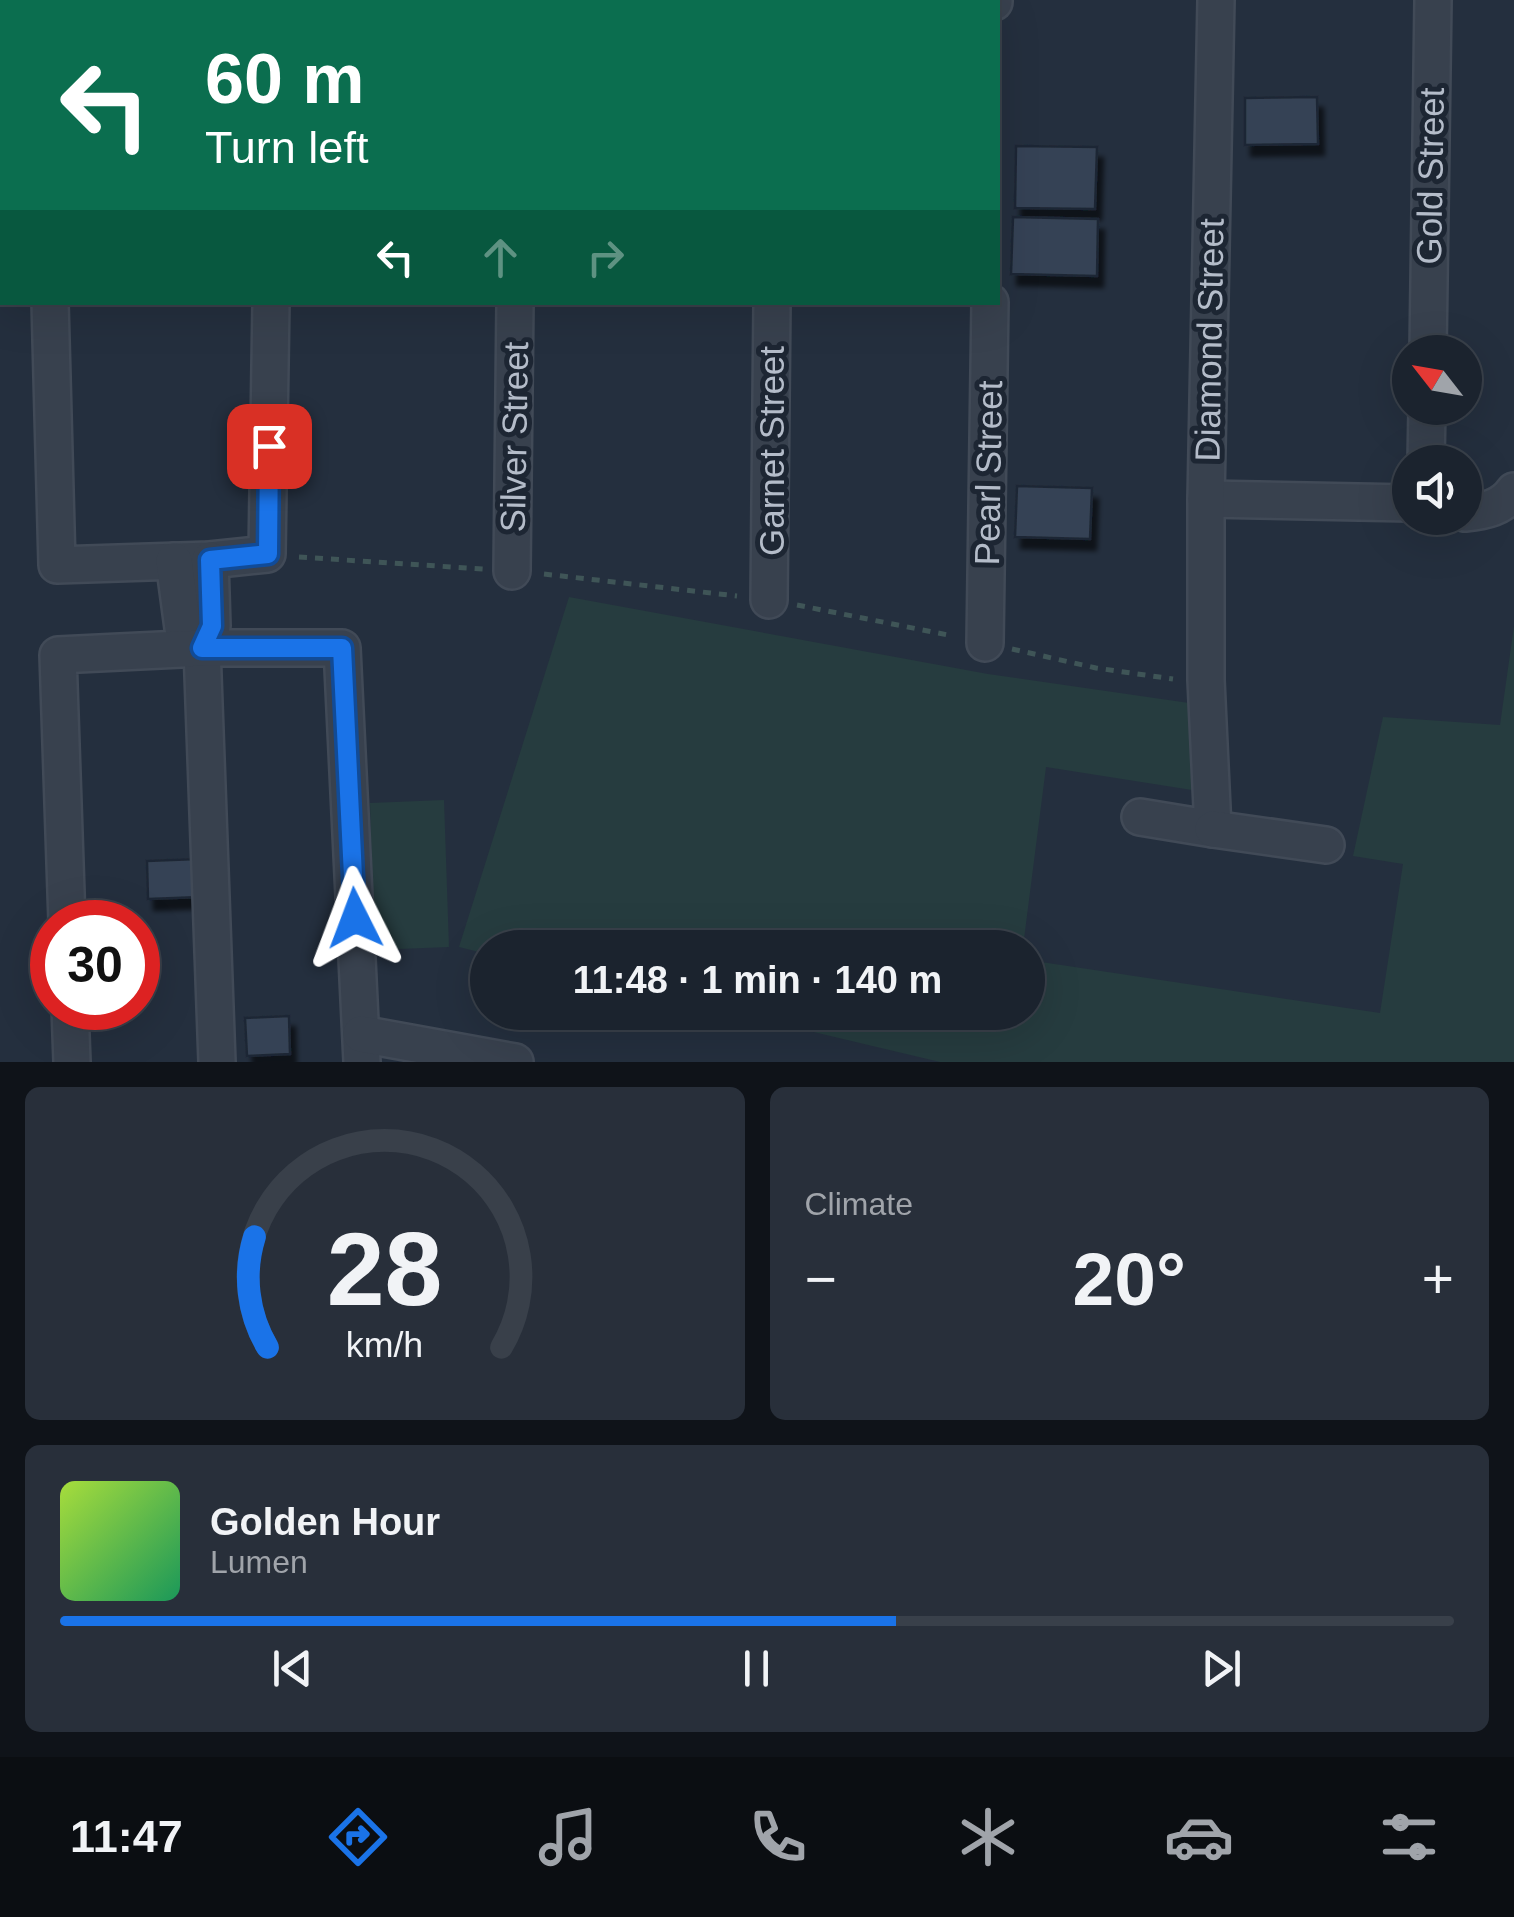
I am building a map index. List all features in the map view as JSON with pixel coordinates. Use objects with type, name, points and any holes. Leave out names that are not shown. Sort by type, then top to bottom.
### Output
[{"type":"street","name":"Diamond Street","points":[[1213,829],[1206,680],[1206,498],[1216,0]]},
{"type":"street","name":"Gold Street","points":[[1428,335],[1433,0]]},
{"type":"street","points":[[50,305],[57,565],[268,554],[271,305]]},
{"type":"street","name":"Silver Street","points":[[512,571],[516,305]]},
{"type":"street","name":"Garnet Street","points":[[769,600],[772,305]]},
{"type":"street","name":"Pearl Street","points":[[985,642],[990,305]]},
{"type":"street","points":[[1482,512],[1506,502],[1514,491]]},
{"type":"street","points":[[1206,498],[1392,503]]},
{"type":"street","points":[[210,560],[212,626],[202,648],[218,1062]]},
{"type":"street","points":[[174,561],[183,628],[202,648]]},
{"type":"street","points":[[66,900],[58,656],[202,648],[342,648],[362,1048],[515,1062]]},
{"type":"street","points":[[1140,817],[1326,845]]},
{"type":"street","points":[[71,1030],[72,1062]]},
{"type":"green space","points":[[569,597],[988,674],[1203,705],[1192,790],[1046,767],[1025,930],[470,930],[470,950],[459,947]]},
{"type":"green space","points":[[1514,626],[1514,1062],[940,1062],[805,1030],[1045,1030],[1045,963],[1380,1013],[1403,864],[1353,856],[1383,717],[1500,725]]},
{"type":"green space","points":[[444,800],[449,947],[374,950],[370,803]]},
{"type":"building","points":[[1317,97],[1318,144],[1245,145],[1245,98]]},
{"type":"building","points":[[1016,146],[1097,147],[1095,209],[1015,208]]},
{"type":"building","points":[[1013,217],[1098,219],[1097,276],[1011,274]]},
{"type":"building","points":[[1017,486],[1092,488],[1090,539],[1015,537]]},
{"type":"building","points":[[198,859],[200,897],[148,899],[147,861]]},
{"type":"building","points":[[289,1016],[290,1054],[247,1056],[245,1018]]},
{"type":"route","points":[[269,446],[268,554],[210,560],[212,626],[202,648],[342,648],[355,918]]}]
